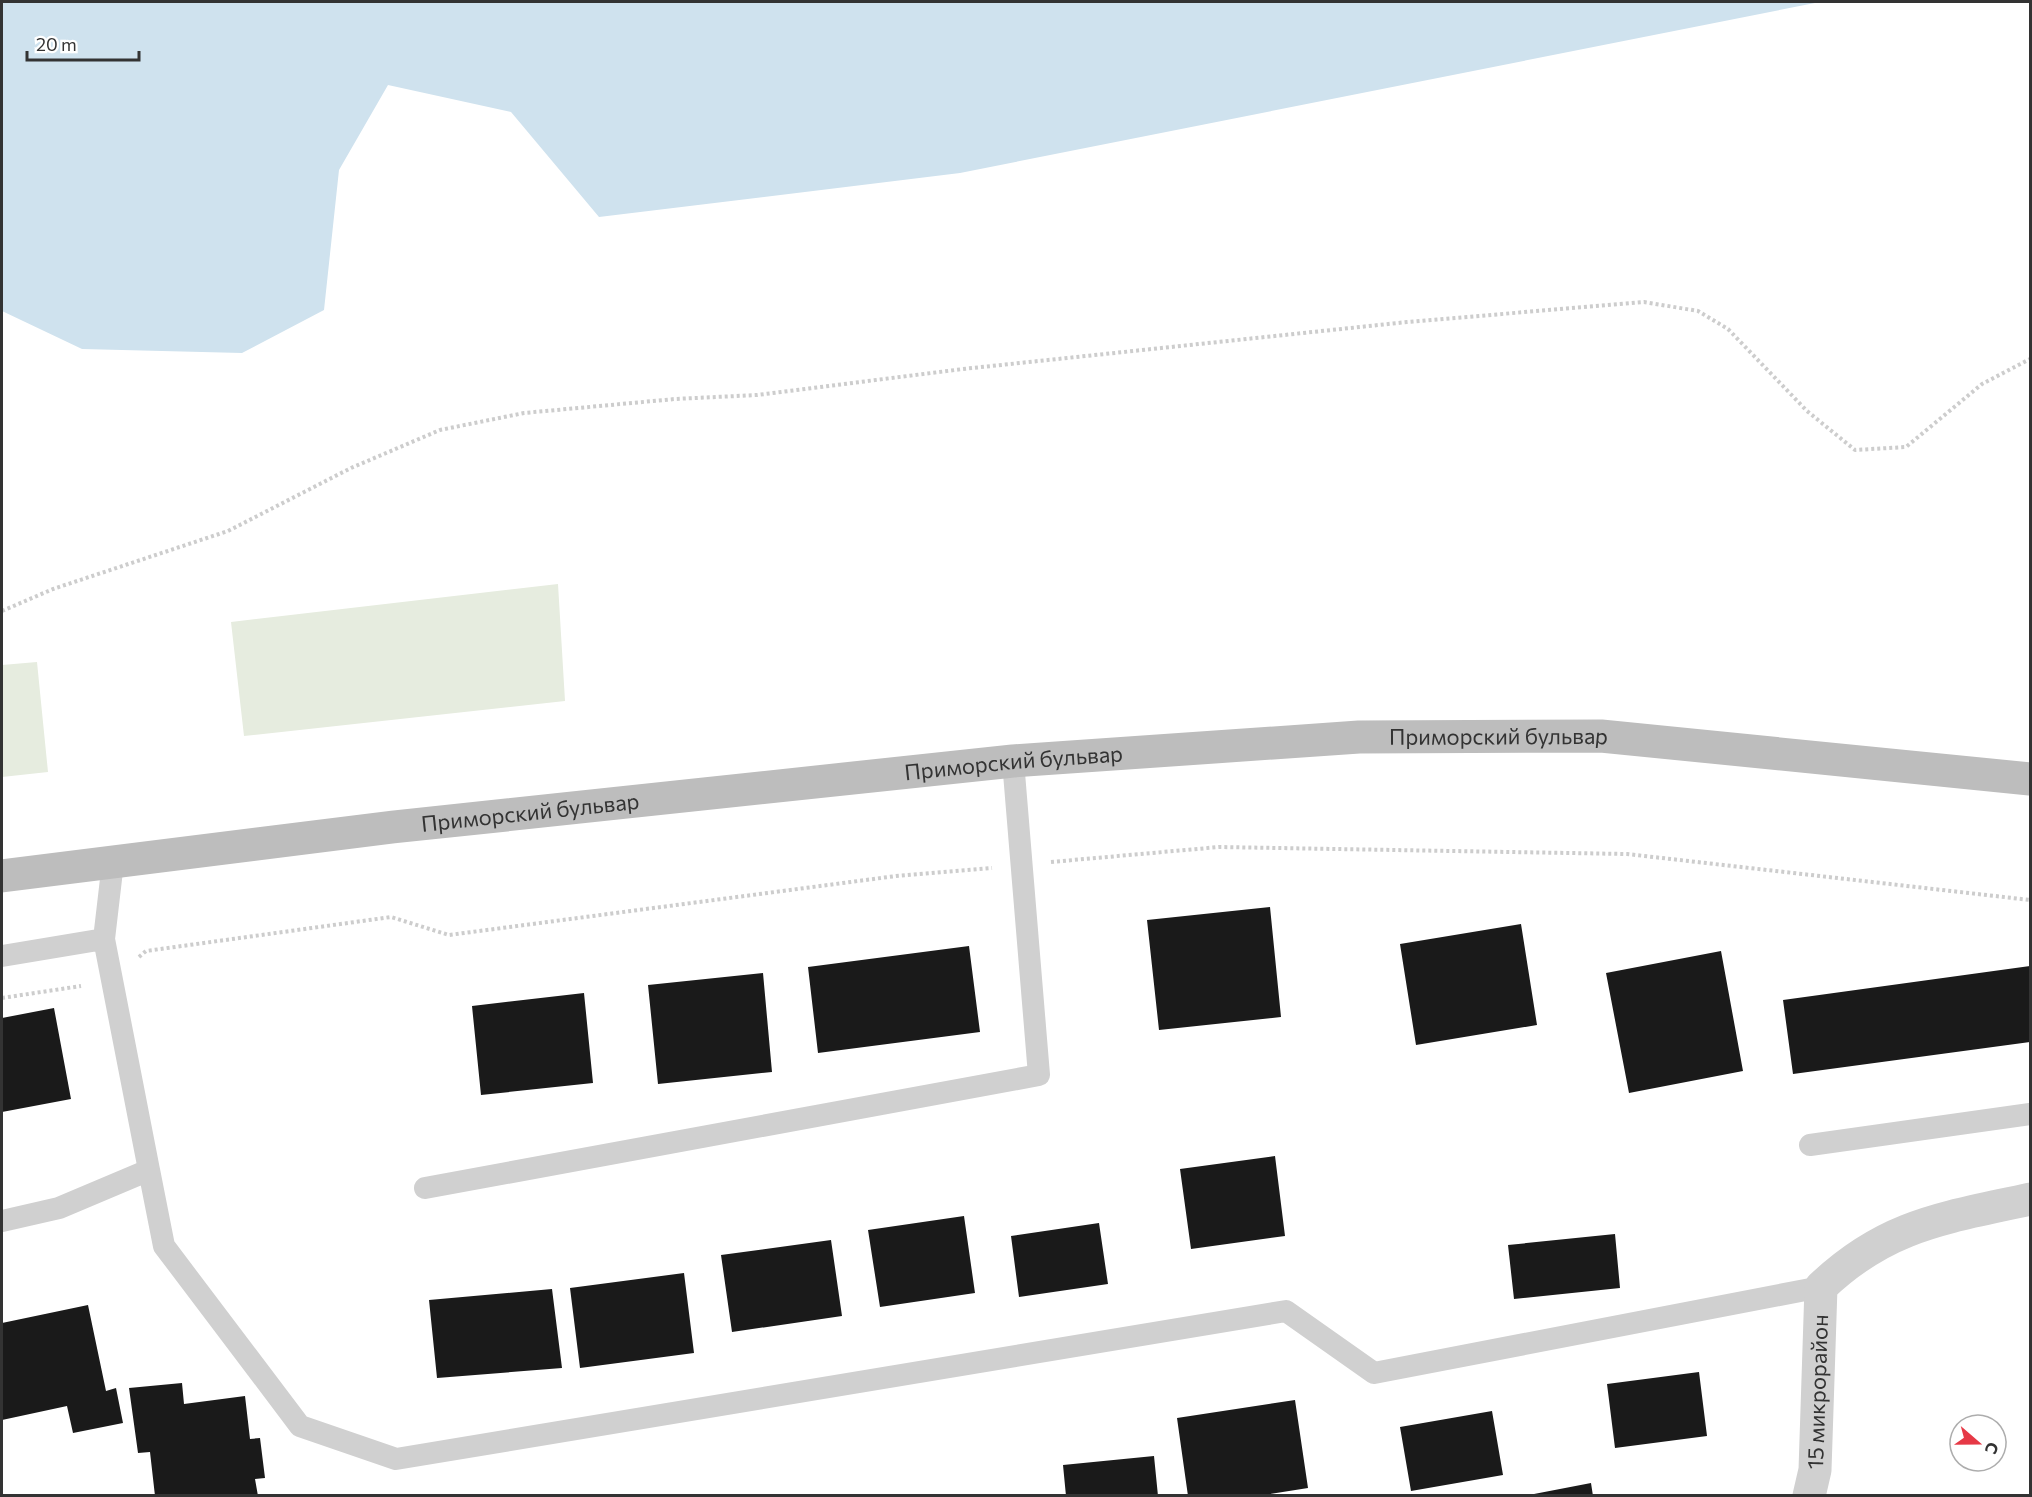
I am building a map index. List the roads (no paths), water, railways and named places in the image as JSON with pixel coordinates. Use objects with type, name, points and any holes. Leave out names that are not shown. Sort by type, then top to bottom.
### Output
[{"type":"street","name":"Приморский бульвар","points":[[2,876],[393,826],[1013,761],[1359,737],[1601,736],[2031,779]]},
{"type":"street","points":[[1821,1287],[1852,1260],[1876,1245],[1920,1224],[2031,1199]]},
{"type":"street","name":"15 микрорайон","points":[[1809,1496],[1815,1470],[1821,1287]]},
{"type":"lane","points":[[425,1188],[1038,1075],[1013,761]]},
{"type":"lane","points":[[112,862],[104,939],[164,1246],[300,1426],[396,1459],[1286,1311],[1374,1373],[1821,1287]]},
{"type":"lane","points":[[2,956],[104,939]]},
{"type":"lane","points":[[1810,1144],[2031,1113]]},
{"type":"lane","points":[[2,1221],[59,1208],[148,1170]]},
{"type":"water","points":[[2,2],[1820,2],[960,173],[599,217],[511,112],[388,85],[339,170],[324,310],[242,353],[82,349],[2,311]]}]
